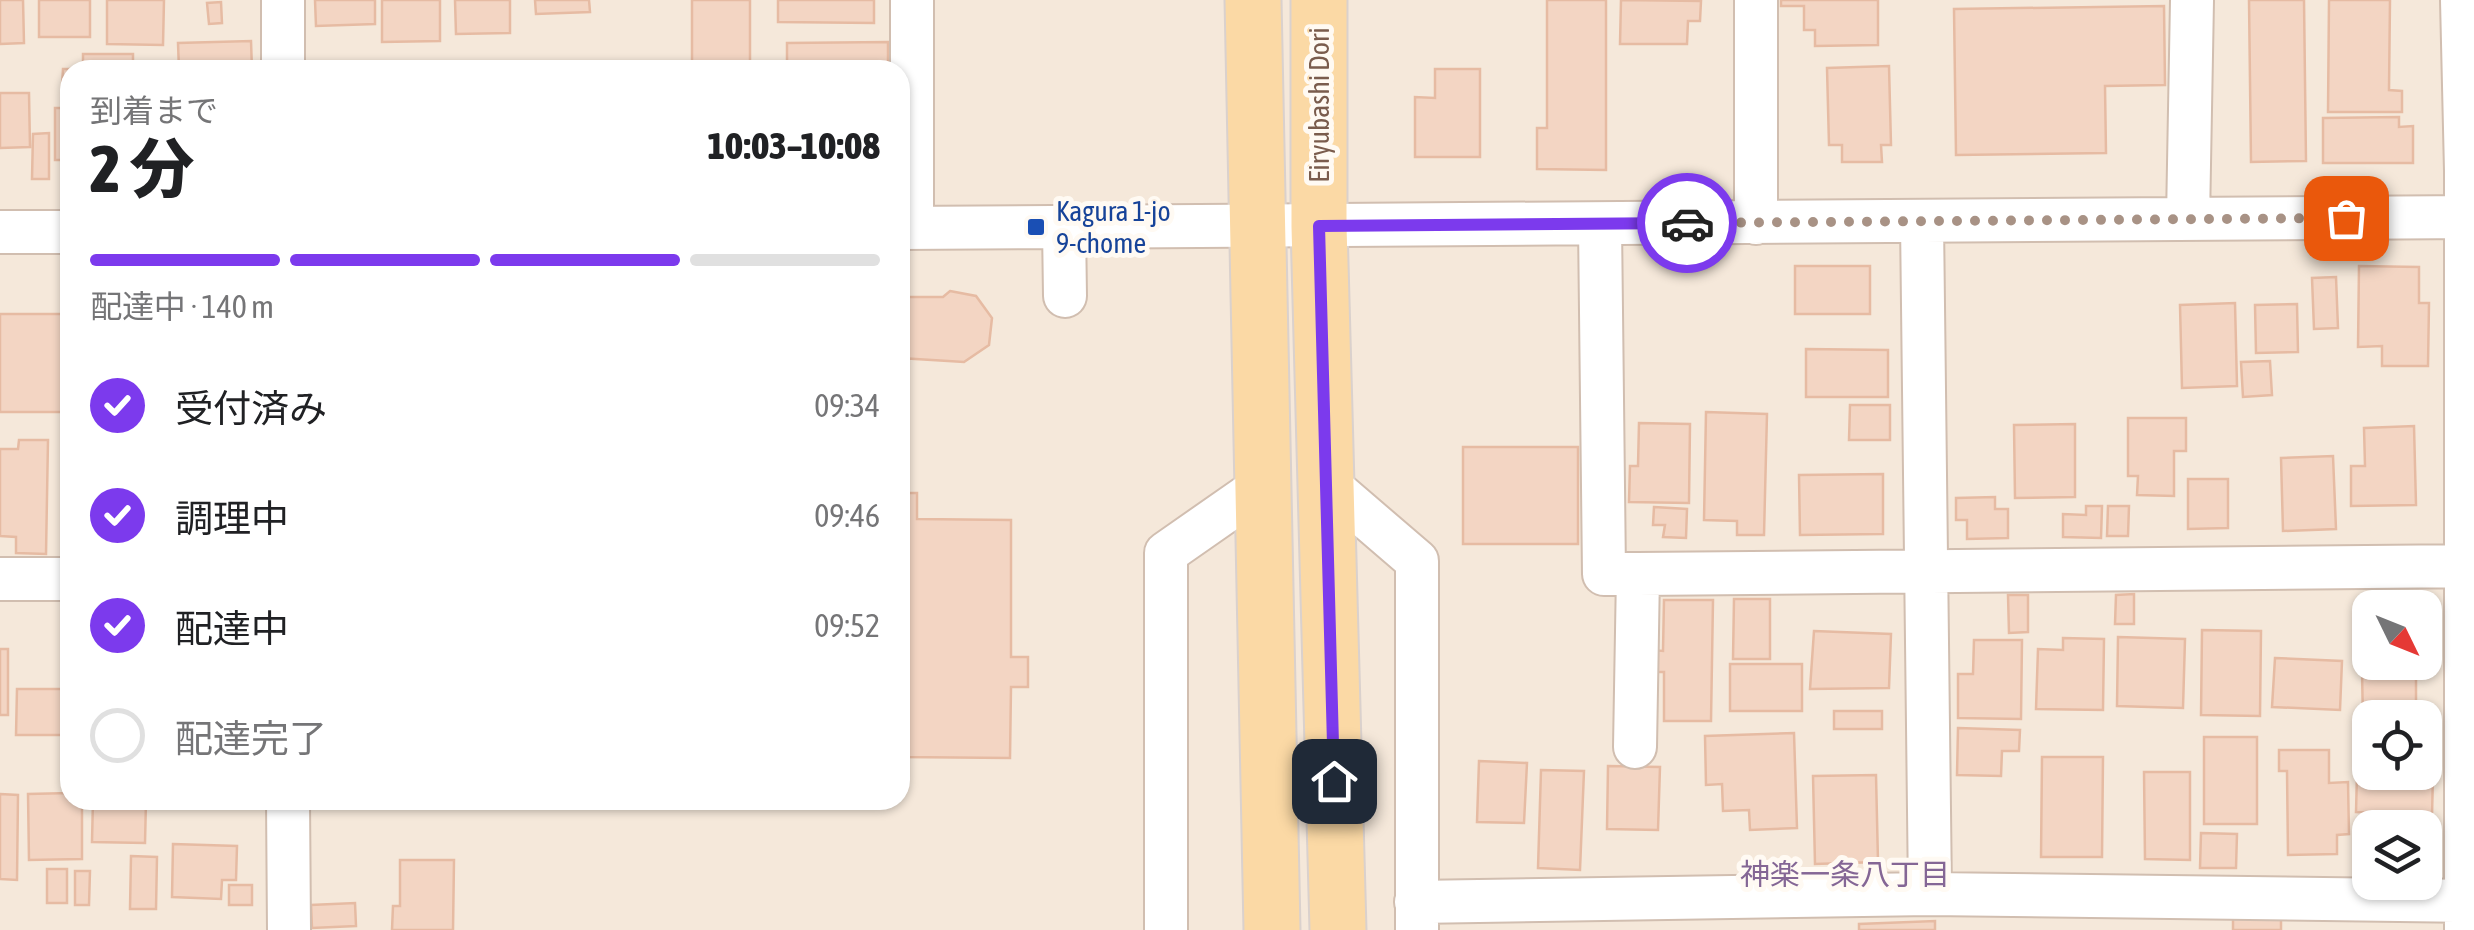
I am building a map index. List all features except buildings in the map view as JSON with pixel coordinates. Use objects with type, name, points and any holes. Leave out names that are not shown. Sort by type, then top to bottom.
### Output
[{"type":"main road","points":[[1253,0],[1272,930]]},
{"type":"main road","name":"Eiryubashi Dori","points":[[1320,0],[1319,226],[1338,930]]},
{"type":"street","points":[[283,0],[283,60]]},
{"type":"street","points":[[910,76],[912,0]]},
{"type":"street","points":[[1756,0],[1756,223]]},
{"type":"street","points":[[2188,219],[2192,0]]},
{"type":"street","points":[[1326,482],[1417,561],[1416,916],[1930,894],[2468,911],[2470,217],[2462,0]]},
{"type":"street","points":[[910,228],[2470,217]]},
{"type":"street","points":[[1922,222],[1930,894]]},
{"type":"street","points":[[1600,224],[1604,574],[2469,566]]},
{"type":"street","points":[[1064,227],[1065,296]]},
{"type":"street","points":[[0,232],[60,232]]},
{"type":"street","points":[[1166,930],[1166,553],[1262,486]]},
{"type":"street","points":[[1634,747],[1638,574]]},
{"type":"street","points":[[0,579],[60,580]]},
{"type":"street","points":[[288,810],[290,930]]},
{"type":"shaded area","points":[[0,0],[2474,0],[2474,930],[0,930]]},
{"type":"way so far","points":[[1687,223],[2346,218]]},
{"type":"place","name":"Kagura 1-jo 9-chome","points":[[1036,227]]},
{"type":"district","name":"神楽一条八丁目","points":[[1845,874]]},
{"type":"route","points":[[1334,781],[1319,226],[1687,223]]}]
